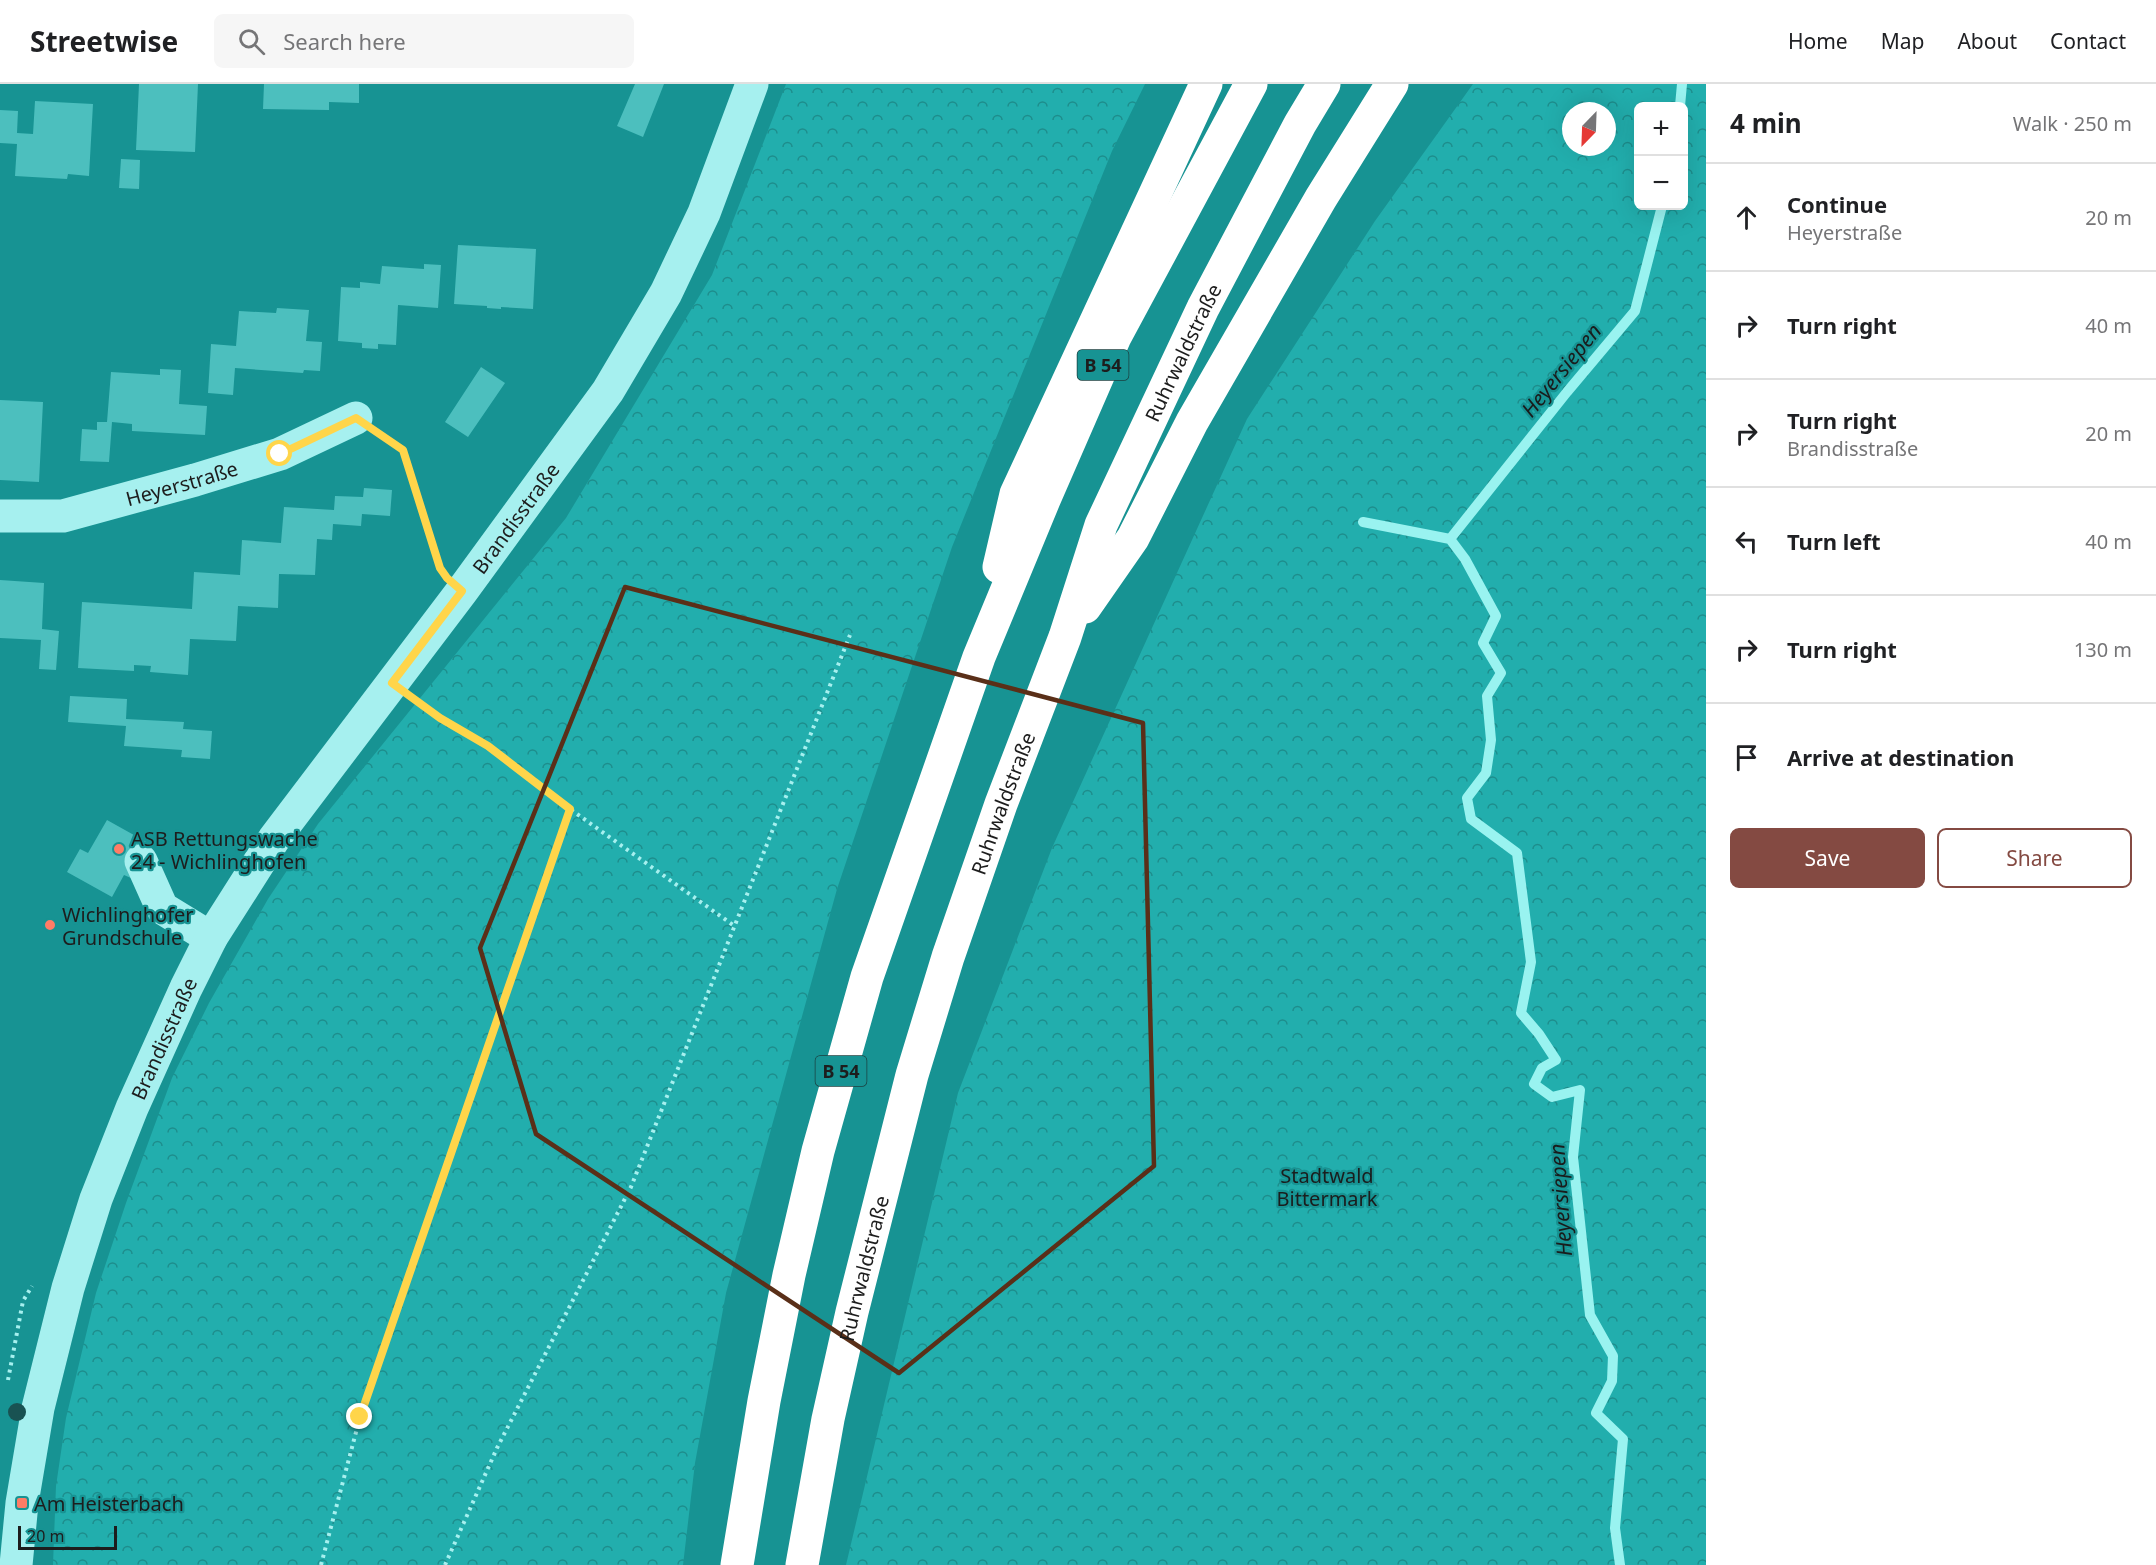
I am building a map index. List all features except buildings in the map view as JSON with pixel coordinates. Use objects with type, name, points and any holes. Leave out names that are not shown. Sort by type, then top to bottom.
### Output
[{"type":"highway","points":[[979,657],[1016,494],[1206,84]]},
{"type":"highway","name":"B 54","points":[[737,1565],[764,1401],[789,1275],[818,1151],[867,977],[979,657],[1044,500],[1115,337],[1251,84]]},
{"type":"highway","name":"Ruhrwaldstraße","points":[[802,1565],[828,1419],[847,1333],[912,1075],[948,957],[1000,804],[1065,637],[1101,525],[1203,308],[1300,124],[1324,84]]},
{"type":"highway","points":[[1065,637],[1133,538],[1192,422],[1321,198],[1392,84]]},
{"type":"street","name":"Brandisstraße","points":[[16,1565],[22,1503],[38,1408],[68,1288],[96,1199],[132,1108],[186,988],[211,938],[274,839],[462,591],[608,391],[666,293],[704,213],[752,84]]},
{"type":"street","name":"Heyerstraße","points":[[0,516],[63,516],[195,480],[280,454],[356,418]]},
{"type":"street","points":[[141,861],[162,908],[211,938]]},
{"type":"path","points":[[356,418],[403,450],[440,568],[447,578],[462,591]]},
{"type":"path","points":[[445,1565],[497,1448],[631,1187],[733,925],[850,635]]},
{"type":"path","points":[[392,683],[440,718],[488,746],[570,809],[733,925]]},
{"type":"path","points":[[321,1565],[360,1417],[570,809]]},
{"type":"path","points":[[7,1383],[23,1301]]},
{"type":"highlighted area","points":[[625,587],[1143,723],[1154,1166],[899,1373],[536,1134],[480,948]]},
{"type":"green space","points":[[786,84],[1145,84],[1112,151],[952,547],[837,889],[726,1293],[695,1463],[683,1565],[53,1565],[56,1486],[66,1418],[96,1293],[172,1078],[209,1003],[268,899],[318,824],[566,518],[712,275]]},
{"type":"green space","name":"Stadtwald Bittermark","points":[[1473,84],[1706,84],[1706,1565],[846,1565],[958,1093],[1052,848],[1247,419],[1375,221]]},
{"type":"waterway","name":"Heyersiepen","points":[[1680,102],[1682,84]]},
{"type":"waterway","name":"Heyersiepen","points":[[1450,539],[1635,311],[1661,210]]},
{"type":"waterway","name":"Heyersiepen","points":[[1363,522],[1450,539],[1465,559],[1496,616],[1483,643],[1501,673],[1487,696],[1491,740],[1486,773],[1467,798],[1471,819],[1517,853],[1531,962],[1521,1013],[1539,1034],[1556,1060],[1542,1068],[1534,1084],[1552,1097],[1580,1090],[1573,1157],[1590,1315],[1613,1356],[1612,1381],[1596,1413],[1623,1439],[1615,1528],[1620,1565]]},
{"type":"place","name":"ASB Rettungswache 24 - Wichlinghofen","points":[[119,849]]},
{"type":"place","name":"Wichlinghofer Grundschule","points":[[50,925]]},
{"type":"place","name":"Am Heisterbach","points":[[22,1503]]},
{"type":"route","points":[[280,454],[356,418],[403,450],[440,568],[447,578],[462,591],[392,683],[440,718],[488,746],[570,809],[360,1417]]}]
